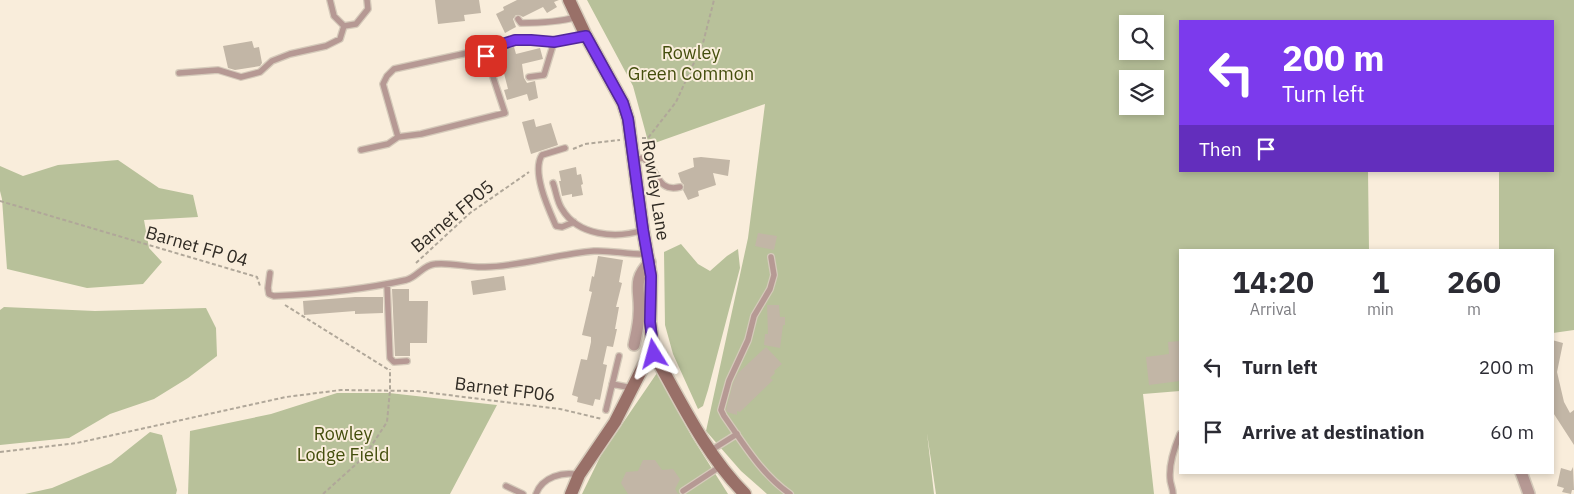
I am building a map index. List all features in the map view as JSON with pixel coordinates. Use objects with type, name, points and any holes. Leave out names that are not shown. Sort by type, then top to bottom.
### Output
[{"type":"street","name":"Rowley Lane","points":[[569,0],[586,36],[623,103],[628,119],[651,276],[650,322],[654,354]]},
{"type":"street","points":[[634,345],[639,313],[638,292],[640,272],[649,258]]},
{"type":"street","points":[[571,494],[579,475],[615,422],[646,361],[654,354],[710,451],[745,494]]},
{"type":"street","points":[[1522,474],[1530,494]]},
{"type":"lane","points":[[330,0],[334,16],[344,26]]},
{"type":"lane","points":[[344,26],[356,24],[368,9],[367,0]]},
{"type":"lane","points":[[518,19],[521,23],[537,23],[577,17]]},
{"type":"lane","points":[[179,73],[218,70],[242,77],[260,72],[272,61],[290,54],[326,46],[340,39],[344,26]]},
{"type":"lane","points":[[398,137],[383,84],[387,76],[394,69],[490,48],[515,40],[554,42],[586,36]]},
{"type":"lane","points":[[530,77],[544,75],[554,42]]},
{"type":"lane","points":[[362,150],[388,144],[398,137],[421,134],[505,113],[486,56],[490,48]]},
{"type":"lane","points":[[567,149],[542,155],[539,159],[539,174],[545,203],[556,226],[562,227],[574,222]]},
{"type":"lane","points":[[633,160],[643,158],[648,162],[665,187],[673,188],[680,186]]},
{"type":"lane","points":[[554,183],[561,209],[580,228],[614,235],[643,230]]},
{"type":"lane","points":[[270,273],[269,294],[274,296],[350,291],[387,284],[412,278],[422,268],[435,264],[492,267],[596,251],[649,258]]},
{"type":"lane","points":[[771,257],[774,275],[770,289],[754,316],[748,340],[729,381],[721,410],[773,480],[790,494]]},
{"type":"lane","points":[[387,284],[390,358],[394,362],[407,361]]},
{"type":"lane","points":[[606,410],[619,356]]},
{"type":"lane","points":[[612,384],[632,388]]},
{"type":"lane","points":[[710,451],[737,434]]},
{"type":"lane","points":[[1173,494],[1170,479],[1179,438]]},
{"type":"lane","points":[[683,491],[721,466]]},
{"type":"lane","points":[[536,494],[544,482],[556,476],[564,474],[579,475]]},
{"type":"lane","points":[[506,486],[523,494]]},
{"type":"path","points":[[567,149],[592,143],[648,138],[676,102],[703,43],[714,0]]},
{"type":"path","name":"Barnet FP05","points":[[415,264],[470,213],[539,166]]},
{"type":"path","name":"Barnet FP 04","points":[[0,201],[256,277],[261,289],[269,294]]},
{"type":"path","points":[[285,305],[390,371]]},
{"type":"path","points":[[323,494],[364,457],[387,422],[390,358]]},
{"type":"path","name":"Barnet FP06","points":[[0,452],[77,443],[286,397],[341,390],[390,390],[444,394],[560,409],[615,422]]},
{"type":"green space","name":"Rowley Green Common","points":[[587,0],[1574,0],[1574,330],[1554,333],[1554,249],[1499,249],[1499,172],[1554,172],[1554,20],[1179,20],[1179,172],[1368,172],[1369,249],[1179,249],[1179,391],[1143,394],[1154,494],[936,494],[927,433],[934,494],[767,494],[741,471],[706,431],[748,238],[765,104],[649,145],[633,86]]},
{"type":"green space","points":[[118,160],[159,188],[193,195],[198,217],[144,220],[149,248],[162,262],[143,284],[87,288],[7,269],[0,191],[0,166],[23,176],[58,165]]},
{"type":"green space","points":[[681,244],[698,264],[710,271],[738,249],[740,268],[708,390],[703,406],[698,409],[673,354],[665,325],[664,252]]},
{"type":"green space","points":[[4,307],[95,311],[206,308],[216,328],[217,356],[188,378],[154,399],[110,414],[69,438],[0,445],[0,310]]},
{"type":"green space","points":[[657,373],[692,437],[728,494],[582,494],[601,455]]},
{"type":"green space","name":"Rowley Lodge Field","points":[[337,393],[389,393],[497,405],[450,494],[188,494],[190,431],[271,414]]},
{"type":"green space","points":[[150,432],[162,435],[177,490],[176,494],[25,494],[52,488],[111,463]]},
{"type":"building","points":[[435,0],[479,0],[481,13],[464,15],[465,21],[438,24]]},
{"type":"building","points":[[517,0],[559,0],[554,2],[557,7],[547,13],[543,7],[523,17],[516,15],[513,19],[516,27],[505,33],[496,14],[504,10],[503,7]]},
{"type":"building","points":[[252,41],[254,48],[259,47],[262,63],[260,66],[235,70],[228,68],[223,46]]},
{"type":"building","points":[[514,47],[516,54],[540,48],[543,59],[522,64],[524,78],[527,83],[535,81],[538,98],[529,101],[527,94],[507,100],[504,90],[508,89],[498,50]]},
{"type":"building","points":[[534,119],[536,127],[551,123],[558,145],[531,154],[522,122]]},
{"type":"building","points":[[693,158],[730,160],[728,176],[713,173],[716,185],[698,191],[699,196],[688,200],[678,173],[694,167]]},
{"type":"building","points":[[576,167],[577,175],[581,174],[583,195],[572,197],[572,194],[562,196],[559,171]]},
{"type":"building","points":[[758,233],[777,236],[774,250],[755,246]]},
{"type":"building","points":[[598,256],[623,260],[619,282],[622,283],[616,307],[619,307],[615,329],[617,329],[613,347],[607,346],[603,364],[607,365],[600,400],[595,399],[593,406],[577,402],[578,397],[572,395],[581,359],[587,360],[591,342],[591,337],[582,335],[592,292],[589,291],[592,276],[594,277]]},
{"type":"building","points":[[504,276],[506,290],[473,295],[471,281]]},
{"type":"building","points":[[392,289],[409,289],[409,301],[428,301],[427,343],[410,343],[410,356],[395,356]]},
{"type":"building","points":[[383,297],[383,313],[355,314],[355,311],[304,315],[303,301]]},
{"type":"building","points":[[767,305],[779,305],[780,317],[785,317],[780,348],[764,345],[765,334],[768,334]]},
{"type":"building","points":[[1179,341],[1179,381],[1149,385],[1146,357],[1169,354],[1168,342]]},
{"type":"building","points":[[1554,341],[1563,343],[1557,372],[1564,402],[1570,413],[1574,410],[1574,445],[1554,414]]},
{"type":"building","points":[[766,347],[782,364],[774,371],[775,373],[770,378],[773,380],[740,412],[737,411],[737,415],[727,412],[733,383],[738,373]]},
{"type":"building","points":[[643,460],[655,460],[662,470],[673,469],[680,479],[675,489],[678,494],[628,494],[621,483],[626,472],[638,471]]},
{"type":"building","points":[[1573,467],[1574,490],[1572,490],[1571,494],[1562,492],[1564,488],[1557,486],[1561,468],[1571,471]]},
{"type":"route","points":[[486,56],[490,48],[515,40],[554,42],[586,36],[623,103],[628,119],[651,276],[650,322],[654,354]]}]
